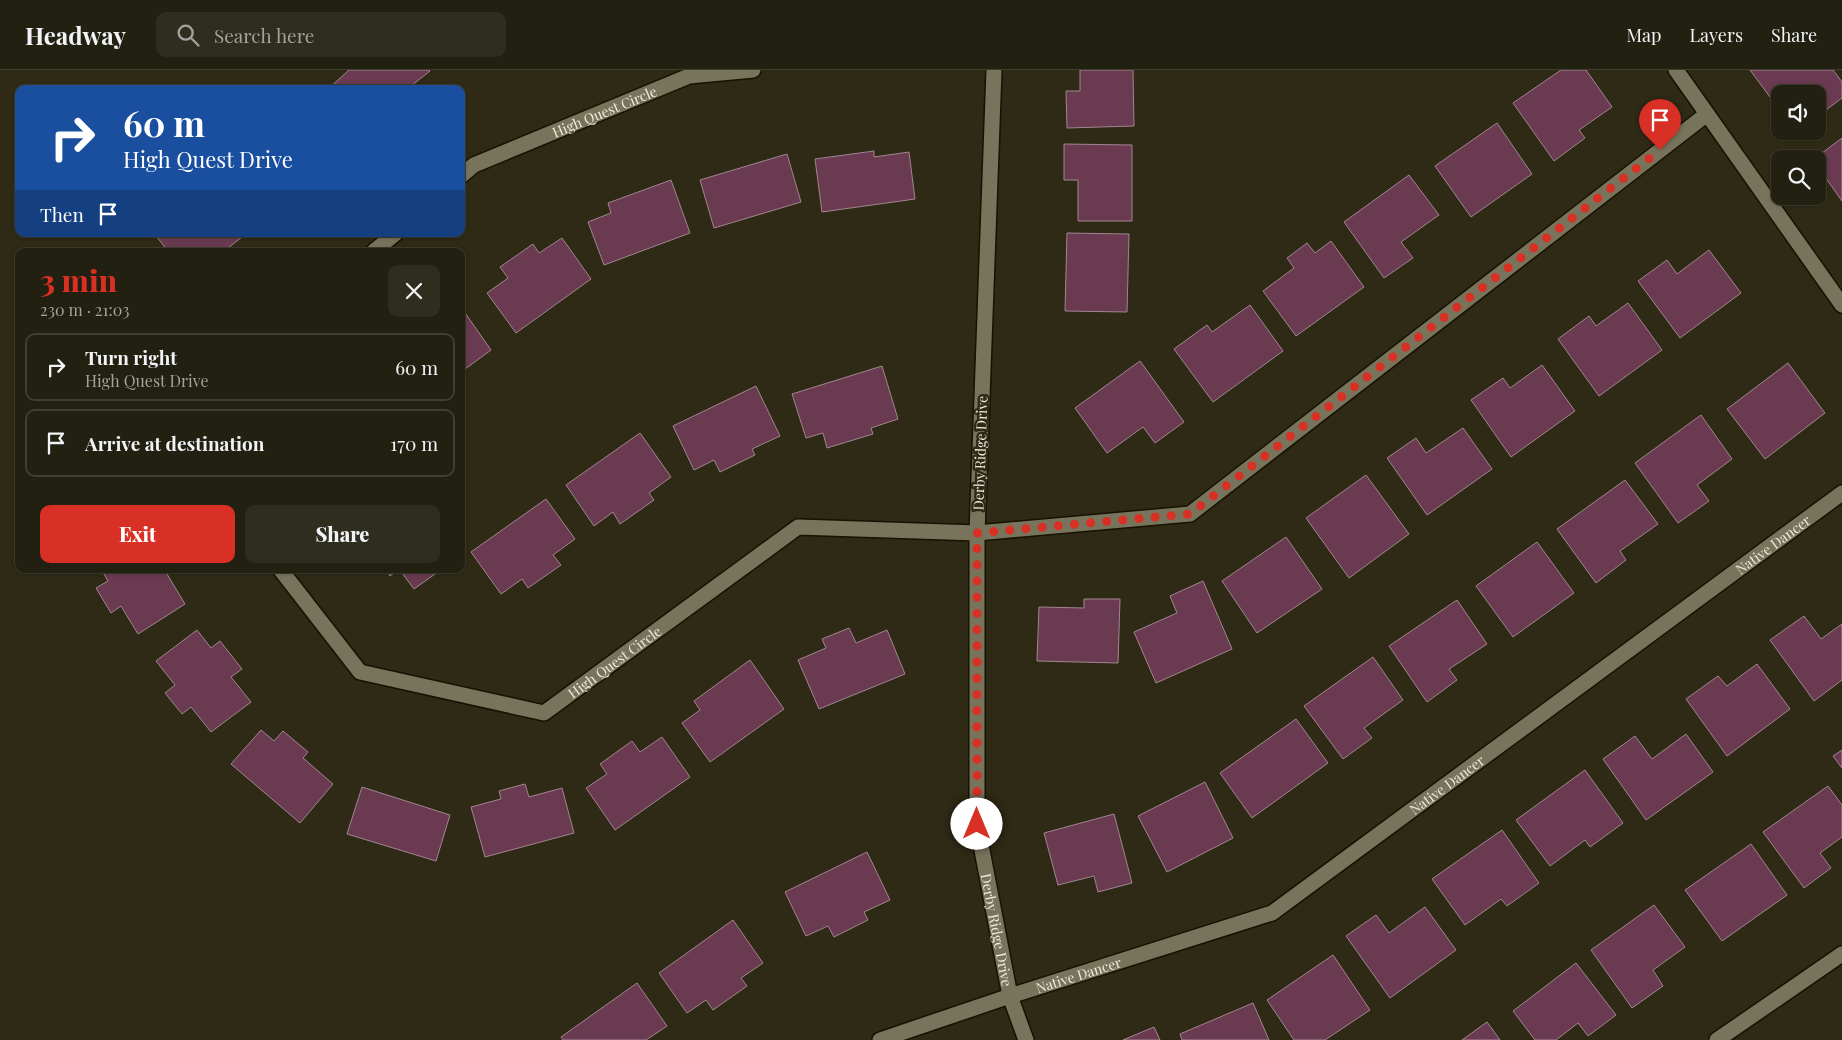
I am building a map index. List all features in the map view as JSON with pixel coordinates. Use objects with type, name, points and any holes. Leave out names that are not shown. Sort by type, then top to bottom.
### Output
[{"type":"street","name":"High Quest Circle","points":[[465,173],[474,165],[689,76],[753,70]]},
{"type":"street","name":"Derby Ridge Drive","points":[[994,70],[977,533],[977,824],[1010,996],[1026,1040]]},
{"type":"street","points":[[1676,70],[1842,305]]},
{"type":"street","name":"High Quest Circle","points":[[283,573],[360,672],[544,713],[798,527],[977,533],[1190,514],[1707,114]]},
{"type":"street","points":[[378,248],[391,237]]},
{"type":"street","name":"Native Dancer","points":[[880,1040],[1010,996],[1272,914],[1842,494]]},
{"type":"street","points":[[1717,1040],[1842,954]]},
{"type":"building","points":[[349,70],[430,71],[412,85],[332,85]]},
{"type":"building","points":[[1080,70],[1133,70],[1134,126],[1067,128],[1066,91],[1080,91]]},
{"type":"building","points":[[1561,70],[1586,70],[1612,107],[1579,130],[1585,138],[1554,161],[1513,103]]},
{"type":"building","points":[[1750,70],[1833,70],[1842,82],[1842,98],[1826,110],[1826,85],[1771,85],[1770,97]]},
{"type":"building","points":[[1497,123],[1532,174],[1471,217],[1435,166]]},
{"type":"building","points":[[1842,138],[1842,201],[1826,178],[1826,150]]},
{"type":"building","points":[[1064,144],[1132,145],[1132,221],[1078,221],[1078,180],[1064,180]]},
{"type":"building","points":[[874,151],[874,157],[909,152],[915,199],[822,212],[815,159]]},
{"type":"building","points":[[787,154],[801,202],[714,228],[700,180]]},
{"type":"building","points":[[1409,175],[1439,215],[1401,242],[1413,258],[1384,278],[1344,222]]},
{"type":"building","points":[[671,180],[690,233],[604,265],[588,222],[611,213],[608,203]]},
{"type":"building","points":[[1067,233],[1129,234],[1127,312],[1065,311]]},
{"type":"building","points":[[157,237],[242,237],[228,248],[166,248]]},
{"type":"building","points":[[562,238],[591,279],[516,333],[487,293],[508,278],[500,267],[533,244],[539,253]]},
{"type":"building","points":[[1331,241],[1364,287],[1296,336],[1263,291],[1294,268],[1287,258],[1307,243],[1315,253]]},
{"type":"building","points":[[1709,250],[1741,293],[1680,338],[1638,281],[1667,260],[1677,274]]},
{"type":"building","points":[[1628,303],[1662,350],[1599,396],[1558,339],[1589,316],[1596,326]]},
{"type":"building","points":[[1250,305],[1283,351],[1213,402],[1174,349],[1207,325],[1212,332]]},
{"type":"building","points":[[465,313],[491,350],[465,369]]},
{"type":"building","points":[[1140,361],[1184,422],[1155,443],[1143,427],[1107,453],[1075,408]]},
{"type":"building","points":[[1788,363],[1825,413],[1765,459],[1727,409]]},
{"type":"building","points":[[1542,365],[1575,411],[1511,457],[1471,400],[1503,378],[1510,388]]},
{"type":"building","points":[[882,366],[898,419],[871,428],[873,434],[827,448],[823,433],[806,438],[792,394]]},
{"type":"building","points":[[756,386],[780,436],[752,449],[755,455],[720,472],[714,460],[694,470],[673,426]]},
{"type":"building","points":[[1701,415],[1732,459],[1697,485],[1709,501],[1678,523],[1635,463]]},
{"type":"building","points":[[1463,428],[1492,469],[1427,515],[1387,458],[1416,438],[1426,453]]},
{"type":"building","points":[[640,433],[671,477],[649,493],[654,500],[620,524],[613,512],[594,526],[566,485]]},
{"type":"building","points":[[1366,475],[1409,534],[1349,578],[1306,518]]},
{"type":"building","points":[[1625,480],[1658,524],[1620,551],[1626,560],[1596,583],[1557,529]]},
{"type":"building","points":[[546,499],[575,539],[553,555],[561,565],[528,588],[522,579],[501,594],[471,552]]},
{"type":"building","points":[[1286,537],[1322,589],[1257,633],[1222,581]]},
{"type":"building","points":[[1537,542],[1574,593],[1513,637],[1476,586]]},
{"type":"building","points":[[103,573],[166,573],[185,604],[138,634],[121,606],[111,613],[96,588],[108,581]]},
{"type":"building","points":[[402,573],[436,573],[414,589]]},
{"type":"building","points":[[1203,581],[1232,649],[1156,683],[1134,632],[1177,613],[1170,596]]},
{"type":"building","points":[[1084,599],[1120,599],[1118,663],[1037,661],[1039,607],[1084,608]]},
{"type":"building","points":[[1457,600],[1487,644],[1449,669],[1457,680],[1427,702],[1389,646]]},
{"type":"building","points":[[1804,616],[1821,639],[1842,624],[1842,680],[1814,701],[1770,640]]},
{"type":"building","points":[[849,628],[856,643],[887,630],[905,674],[819,709],[798,660],[826,648],[822,639]]},
{"type":"building","points":[[197,630],[211,648],[220,641],[242,669],[231,677],[251,702],[211,732],[191,707],[182,714],[165,693],[175,685],[156,661]]},
{"type":"building","points":[[1373,657],[1403,700],[1364,728],[1372,738],[1343,759],[1304,706]]},
{"type":"building","points":[[750,660],[784,709],[710,762],[682,723],[700,710],[694,701]]},
{"type":"building","points":[[1757,664],[1790,709],[1727,756],[1686,699],[1718,676],[1727,686]]},
{"type":"building","points":[[1296,719],[1328,763],[1252,818],[1220,773]]},
{"type":"building","points":[[261,730],[274,741],[283,731],[308,752],[303,758],[333,784],[300,823],[231,764]]},
{"type":"building","points":[[1686,734],[1713,772],[1646,820],[1603,759],[1635,736],[1652,759]]},
{"type":"building","points":[[662,737],[690,777],[615,830],[586,788],[607,774],[600,764],[632,741],[640,752]]},
{"type":"building","points":[[1842,750],[1842,768],[1833,756]]},
{"type":"building","points":[[1585,770],[1623,823],[1590,847],[1585,840],[1550,866],[1516,820]]},
{"type":"building","points":[[1205,782],[1233,838],[1167,872],[1138,816]]},
{"type":"building","points":[[525,784],[529,797],[562,788],[574,833],[485,857],[471,807],[501,799],[499,791]]},
{"type":"building","points":[[1828,786],[1842,805],[1842,837],[1820,853],[1831,868],[1804,888],[1763,832]]},
{"type":"building","points":[[362,787],[450,815],[436,861],[347,834]]},
{"type":"building","points":[[1114,814],[1132,883],[1098,892],[1094,876],[1058,885],[1044,833]]},
{"type":"building","points":[[1502,830],[1539,883],[1507,906],[1501,899],[1465,925],[1432,879]]},
{"type":"building","points":[[1751,844],[1787,895],[1722,941],[1685,890]]},
{"type":"building","points":[[867,852],[890,900],[864,912],[868,920],[834,937],[828,926],[806,936],[785,892]]},
{"type":"building","points":[[1654,905],[1685,947],[1653,970],[1663,986],[1632,1008],[1591,950]]},
{"type":"building","points":[[1425,907],[1456,950],[1390,998],[1346,936],[1376,915],[1389,933]]},
{"type":"building","points":[[733,920],[763,963],[741,978],[747,986],[713,1010],[706,1000],[687,1013],[659,973]]},
{"type":"building","points":[[1333,955],[1370,1010],[1325,1040],[1294,1040],[1267,1000]]},
{"type":"building","points":[[1576,963],[1616,1015],[1588,1036],[1578,1023],[1556,1040],[1535,1040],[1513,1011]]},
{"type":"building","points":[[637,983],[667,1026],[646,1040],[563,1040],[561,1037]]},
{"type":"building","points":[[1253,1003],[1269,1040],[1182,1040],[1180,1034]]},
{"type":"building","points":[[1487,1022],[1500,1040],[1462,1040]]},
{"type":"building","points":[[1154,1027],[1160,1040],[1123,1040]]},
{"type":"route","points":[[977,824],[977,533],[1190,514],[1660,150]]}]
